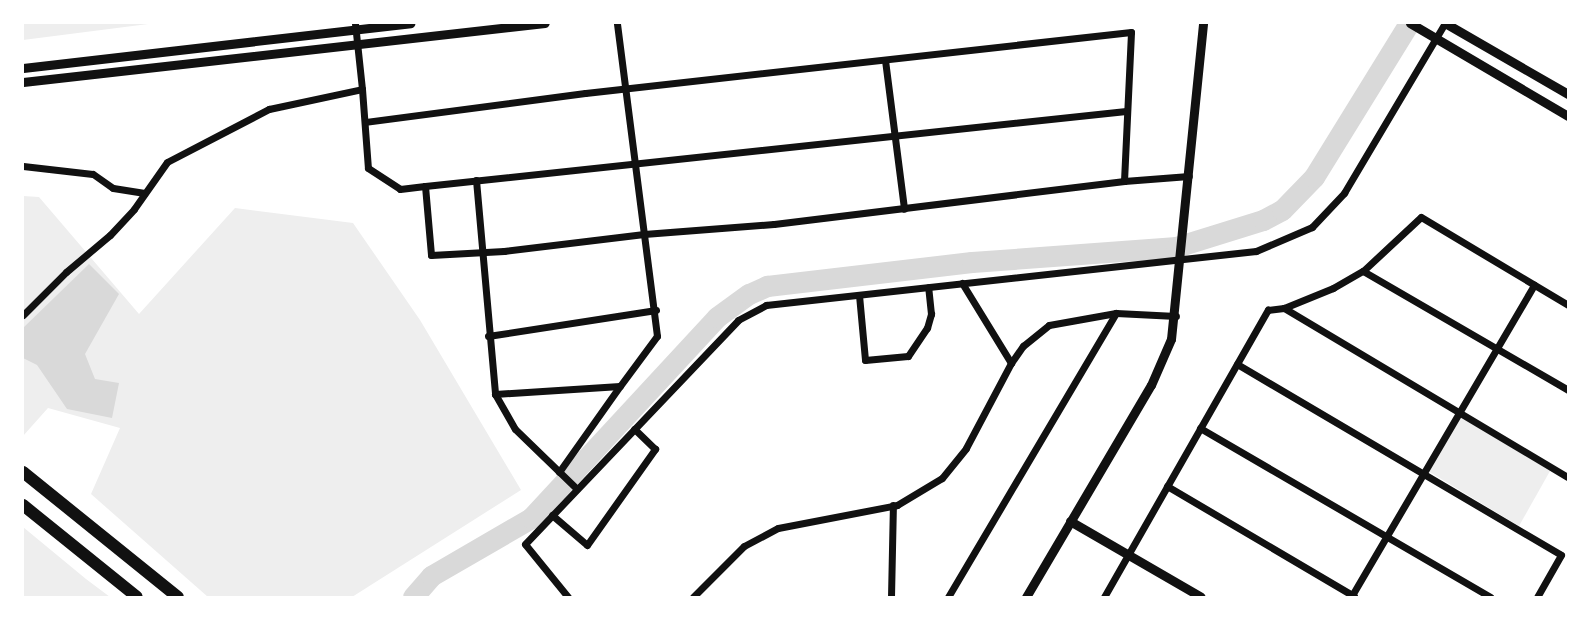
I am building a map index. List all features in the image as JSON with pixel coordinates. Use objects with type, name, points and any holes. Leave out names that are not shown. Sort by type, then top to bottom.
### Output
[{"type":"highway","points":[[23,472],[178,597]]},
{"type":"highway","points":[[23,505],[136,597]]},
{"type":"street","points":[[355,23],[366,122],[368,168],[400,189],[1126,111]]},
{"type":"street","points":[[23,68],[410,23]]},
{"type":"street","points":[[23,82],[545,23]]},
{"type":"street","points":[[559,472],[657,335],[656,310],[643,234],[617,23]]},
{"type":"street","points":[[1026,597],[1160,368],[1176,311],[1203,23]]},
{"type":"street","points":[[1410,23],[1568,116]]},
{"type":"street","points":[[568,597],[525,544],[738,320],[766,305],[1256,251],[1312,227],[1344,193],[1445,23],[1568,94]]},
{"type":"street","points":[[366,122],[1131,32],[1124,181]]},
{"type":"street","points":[[885,60],[904,209]]},
{"type":"street","points":[[23,315],[66,272],[110,235],[167,162],[270,109],[362,86]]},
{"type":"street","points":[[23,166],[93,174],[113,188],[145,193]]},
{"type":"street","points":[[425,186],[431,255],[904,209],[1124,181],[1189,176]]},
{"type":"street","points":[[476,180],[495,394],[515,429],[577,489]]},
{"type":"street","points":[[1104,597],[1268,310],[1284,308],[1333,288],[1363,271],[1421,218],[1568,305]]},
{"type":"street","points":[[1363,271],[1568,390]]},
{"type":"street","points":[[962,283],[1011,363]]},
{"type":"street","points":[[1167,486],[1353,597],[1534,285]]},
{"type":"street","points":[[859,295],[865,360],[908,356],[927,328],[932,314],[928,287]]},
{"type":"street","points":[[1284,308],[1568,477]]},
{"type":"street","points":[[488,336],[656,310]]},
{"type":"street","points":[[693,597],[744,546],[778,528],[893,505],[942,478],[966,448],[1011,363],[1023,346],[1049,325],[1116,313],[1176,311]]},
{"type":"street","points":[[948,597],[1116,313]]},
{"type":"street","points":[[1237,364],[1561,555],[1537,597]]},
{"type":"street","points":[[495,394],[620,386]]},
{"type":"street","points":[[1200,428],[1490,597]]},
{"type":"street","points":[[552,515],[587,545],[655,449],[634,429]]},
{"type":"street","points":[[891,597],[893,505]]},
{"type":"street","points":[[1070,521],[1201,597]]},
{"type":"shaded area","points":[[23,23],[156,23],[23,40]]},
{"type":"shaded area","points":[[23,196],[39,197],[139,314],[235,208],[353,223],[420,320],[521,490],[352,597],[208,597],[91,494],[120,428],[48,408],[23,436]]},
{"type":"shaded area","points":[[89,264],[119,294],[85,354],[95,379],[119,383],[112,418],[67,409],[37,365],[23,358],[23,328]]},
{"type":"shaded area","points":[[1460,416],[1550,471],[1519,526],[1428,471]]},
{"type":"shaded area","points":[[23,527],[86,579],[110,597],[23,597]]},
{"type":"waterway","points":[[413,597],[431,576],[531,518],[717,317],[749,294],[767,286],[972,262],[1176,247],[1263,220],[1282,210],[1314,177],[1409,23]]}]
